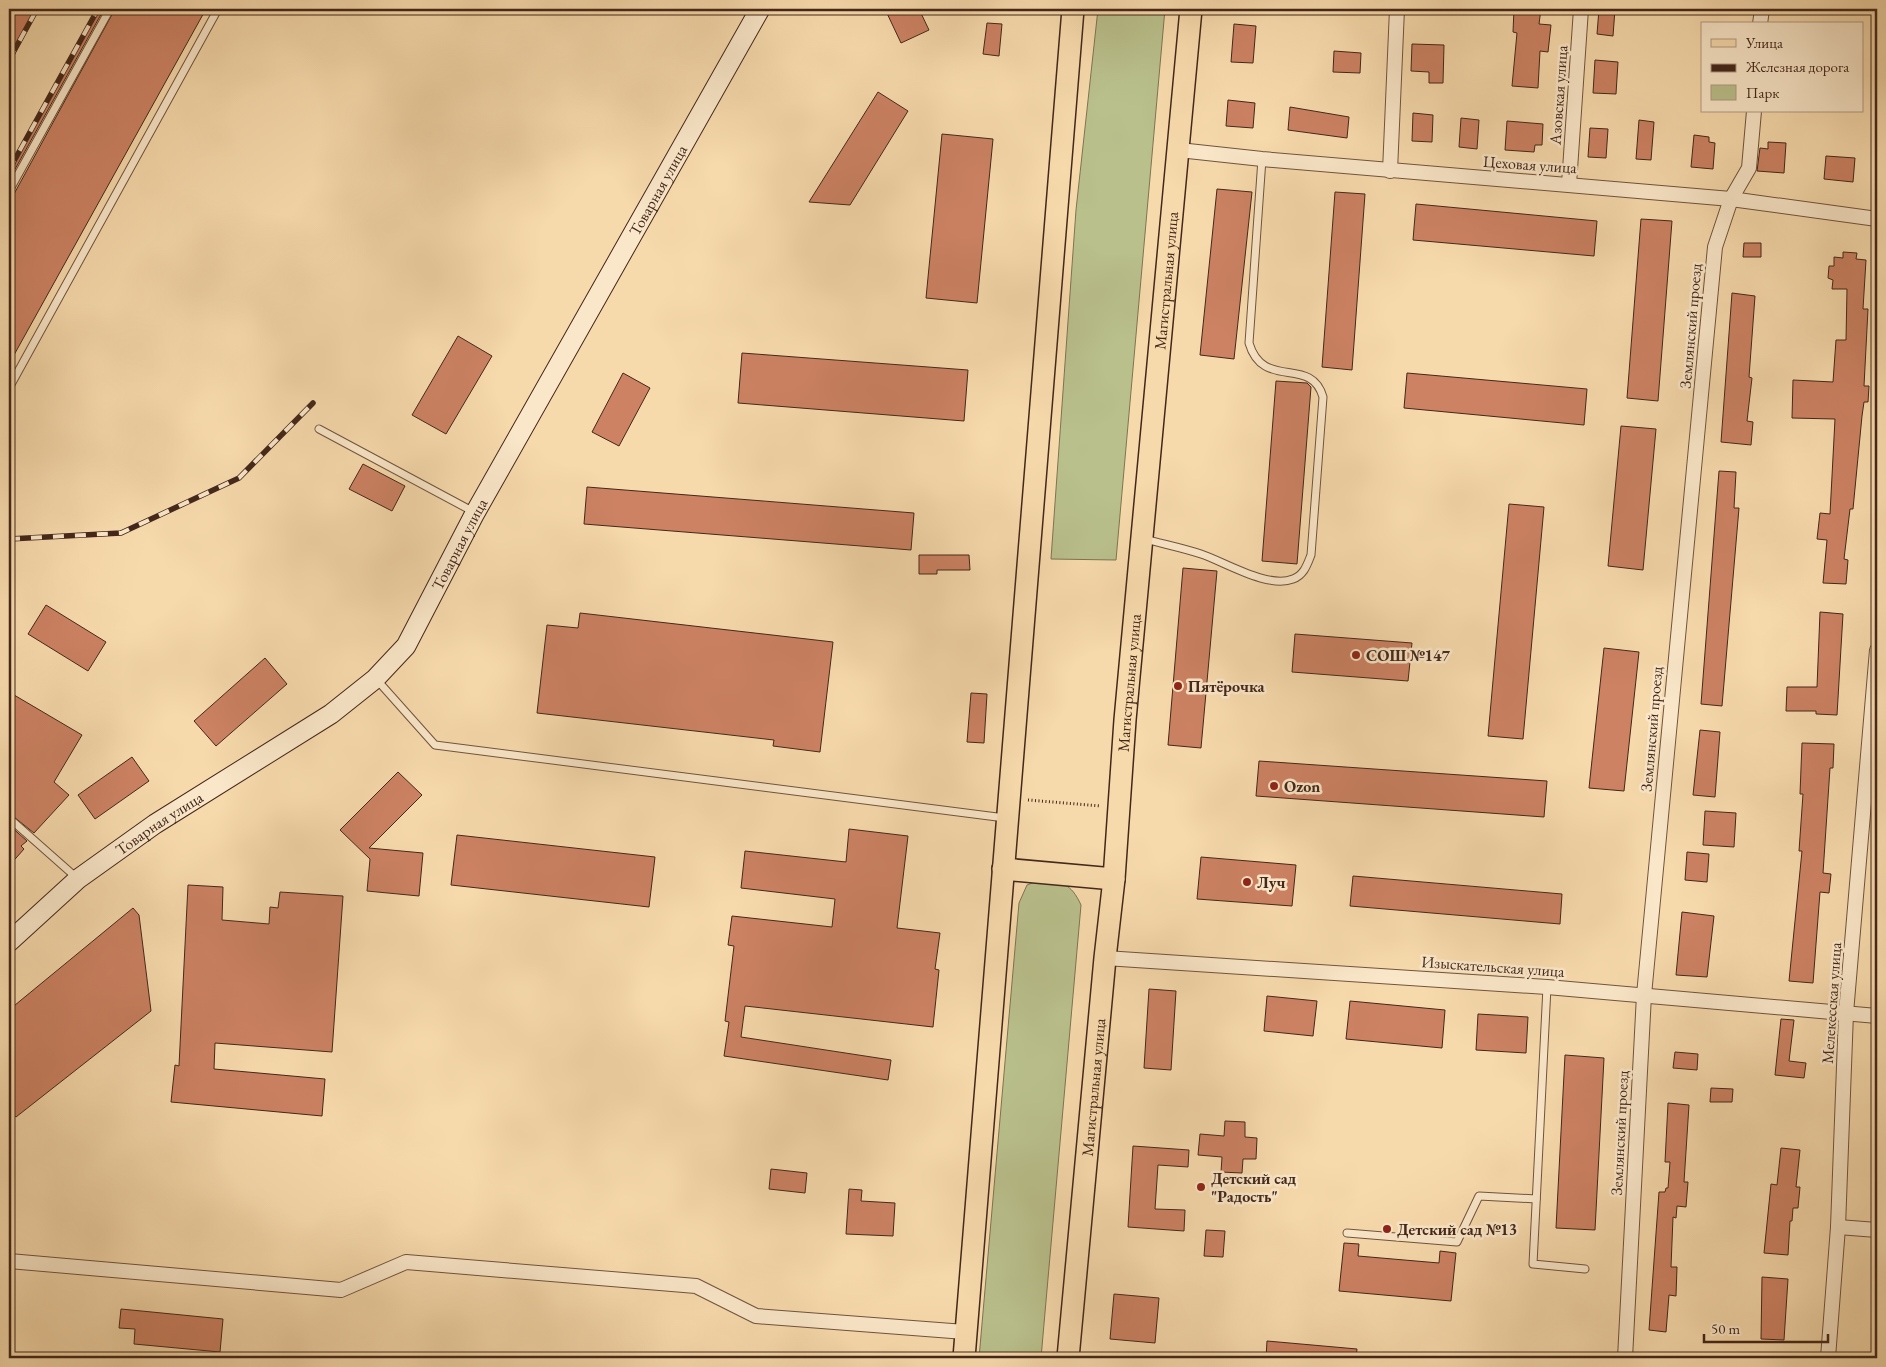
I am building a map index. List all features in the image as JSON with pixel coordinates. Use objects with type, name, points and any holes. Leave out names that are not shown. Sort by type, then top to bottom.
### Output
[{"type":"main road","points":[[964,1358],[1073,9]]},
{"type":"main road","name":"Магистральная улица","points":[[1068,1358],[1114,879],[1125,720],[1191,9]]},
{"type":"main road","points":[[1003,869],[1114,879]]},
{"type":"street","name":"Товарная улица","points":[[9,942],[78,879],[156,824],[331,714],[376,679],[406,646],[475,513],[760,9]]},
{"type":"street","points":[[1390,171],[1397,9]]},
{"type":"street","name":"Азовская улица","points":[[1569,184],[1581,9]]},
{"type":"street","points":[[1760,22],[1762,9]]},
{"type":"street","name":"Землянский проезд","points":[[1625,1358],[1644,995],[1715,247],[1731,199],[1749,168],[1754,112]]},
{"type":"street","name":"Цеховая улица","points":[[1178,150],[1390,171],[1569,184],[1731,199],[1877,219]]},
{"type":"street","name":"Мелекесская улица","points":[[1828,1358],[1838,1227],[1846,1013],[1877,650]]},
{"type":"street","name":"Изыскательская улица","points":[[1105,958],[1547,987],[1877,1016]]},
{"type":"street","points":[[1838,1227],[1877,1230]]},
{"type":"street","points":[[9,1261],[341,1290],[406,1262],[696,1286],[756,1316],[966,1332]]},
{"type":"lane","points":[[9,191],[110,9]]},
{"type":"lane","points":[[9,388],[218,9]]},
{"type":"lane","points":[[1142,539],[1201,554],[1272,580],[1291,580],[1299,576],[1306,569],[1311,555],[1323,397],[1320,386],[1311,378],[1267,368],[1258,362],[1249,343],[1262,159]]},
{"type":"lane","points":[[319,429],[475,513]]},
{"type":"lane","points":[[376,679],[435,745],[1009,809]]},
{"type":"lane","points":[[9,818],[78,879]]},
{"type":"lane","points":[[1547,987],[1533,1264],[1585,1269]]},
{"type":"lane","points":[[1347,1233],[1457,1242],[1479,1196],[1536,1199]]},
{"type":"path","points":[[1009,809],[1119,808]]},
{"type":"green space","points":[[1098,9],[1165,9],[1116,560],[1051,559],[1076,210]]},
{"type":"green space","points":[[1040,880],[1065,885],[1073,892],[1081,905],[1041,1358],[979,1358],[1019,903],[1027,885]]},
{"type":"building","points":[[9,9],[39,9],[9,64]]},
{"type":"building","points":[[97,9],[104,9],[9,180],[9,168]]},
{"type":"building","points":[[115,9],[206,9],[9,364],[9,196],[14,194]]},
{"type":"building","points":[[885,9],[919,9],[929,30],[901,43]]},
{"type":"building","points":[[1514,9],[1541,9],[1539,24],[1551,25],[1548,52],[1540,51],[1538,88],[1512,86],[1517,33],[1513,32]]},
{"type":"building","points":[[1599,9],[1615,9],[1613,36],[1597,34]]},
{"type":"building","points":[[987,23],[1002,24],[999,56],[983,54]]},
{"type":"building","points":[[1234,24],[1256,26],[1253,63],[1231,62]]},
{"type":"building","points":[[1412,44],[1444,45],[1443,83],[1429,83],[1429,72],[1411,71]]},
{"type":"building","points":[[1334,51],[1361,53],[1360,73],[1333,72]]},
{"type":"building","points":[[1595,60],[1618,62],[1616,94],[1593,93]]},
{"type":"building","points":[[878,92],[908,111],[850,205],[809,202]]},
{"type":"building","points":[[1228,100],[1255,103],[1253,128],[1226,126]]},
{"type":"building","points":[[1290,107],[1349,117],[1347,138],[1288,130]]},
{"type":"building","points":[[1413,113],[1433,115],[1432,142],[1412,141]]},
{"type":"building","points":[[1461,118],[1479,120],[1477,149],[1459,147]]},
{"type":"building","points":[[1639,120],[1654,122],[1651,160],[1636,159]]},
{"type":"building","points":[[1507,121],[1543,124],[1542,145],[1535,145],[1534,152],[1505,150]]},
{"type":"building","points":[[1590,128],[1608,129],[1606,158],[1588,157]]},
{"type":"building","points":[[942,134],[993,139],[977,303],[926,298]]},
{"type":"building","points":[[1694,135],[1709,137],[1709,142],[1715,143],[1713,169],[1691,167]]},
{"type":"building","points":[[1768,142],[1786,143],[1784,173],[1757,171],[1760,148],[1768,149]]},
{"type":"building","points":[[1826,156],[1855,158],[1853,182],[1824,179]]},
{"type":"building","points":[[1217,189],[1252,192],[1234,359],[1200,355]]},
{"type":"building","points":[[1335,192],[1365,194],[1352,370],[1322,367]]},
{"type":"building","points":[[1416,204],[1597,221],[1594,256],[1413,240]]},
{"type":"building","points":[[1641,219],[1672,221],[1658,401],[1627,398]]},
{"type":"building","points":[[1744,243],[1761,243],[1761,257],[1743,257]]},
{"type":"building","points":[[1843,252],[1857,253],[1856,259],[1866,260],[1863,309],[1868,309],[1864,386],[1869,386],[1868,402],[1864,402],[1853,509],[1850,509],[1844,559],[1848,560],[1846,584],[1823,583],[1827,540],[1817,539],[1820,513],[1830,514],[1835,419],[1792,418],[1793,380],[1833,382],[1836,340],[1846,340],[1847,289],[1832,289],[1833,280],[1828,278],[1829,266],[1834,266],[1834,257],[1843,258]]},
{"type":"building","points":[[1732,293],[1755,296],[1749,377],[1752,378],[1747,421],[1753,422],[1751,445],[1721,442]]},
{"type":"building","points":[[458,336],[492,356],[446,434],[412,415]]},
{"type":"building","points":[[742,353],[968,370],[964,421],[738,403]]},
{"type":"building","points":[[623,373],[650,388],[619,446],[592,432]]},
{"type":"building","points":[[1407,373],[1587,389],[1584,425],[1404,408]]},
{"type":"building","points":[[1276,381],[1307,383],[1311,387],[1297,564],[1262,561]]},
{"type":"building","points":[[1621,426],[1656,429],[1643,570],[1608,566]]},
{"type":"building","points":[[363,464],[405,486],[392,511],[349,489]]},
{"type":"building","points":[[1719,471],[1736,472],[1734,508],[1739,508],[1722,706],[1701,704]]},
{"type":"building","points":[[587,487],[914,513],[911,550],[584,524]]},
{"type":"building","points":[[1509,504],[1544,507],[1523,739],[1488,736]]},
{"type":"building","points":[[919,555],[969,555],[970,570],[937,570],[937,574],[919,574]]},
{"type":"building","points":[[1183,568],[1217,571],[1201,748],[1168,745]]},
{"type":"building","points":[[46,605],[106,642],[88,671],[28,634]]},
{"type":"building","points":[[1820,612],[1843,614],[1837,715],[1816,714],[1816,711],[1786,711],[1787,687],[1817,687]]},
{"type":"building","points":[[580,613],[833,642],[820,752],[773,746],[774,740],[537,713],[547,625],[578,628]]},
{"type":"building","points":[[1295,634],[1412,643],[1408,681],[1292,672]]},
{"type":"building","points":[[1604,648],[1639,652],[1624,791],[1589,788]]},
{"type":"building","points":[[265,658],[287,684],[216,746],[194,721]]},
{"type":"building","points":[[9,692],[82,735],[54,782],[69,795],[34,833],[9,813]]},
{"type":"building","points":[[971,693],[987,694],[984,743],[967,742]]},
{"type":"building","points":[[1700,730],[1720,732],[1715,797],[1693,795]]},
{"type":"building","points":[[1802,743],[1834,744],[1833,768],[1830,768],[1823,873],[1831,874],[1829,893],[1820,892],[1813,983],[1789,981],[1802,851],[1799,851],[1803,794],[1800,794]]},
{"type":"building","points":[[132,757],[149,781],[95,819],[78,795]]},
{"type":"building","points":[[1259,761],[1547,781],[1544,817],[1256,796]]},
{"type":"building","points":[[398,772],[422,795],[369,848],[423,853],[419,896],[367,891],[370,859],[340,830]]},
{"type":"building","points":[[1705,811],[1736,813],[1734,847],[1703,845]]},
{"type":"building","points":[[9,825],[27,841],[21,846],[24,849],[9,866]]},
{"type":"building","points":[[849,829],[908,836],[897,928],[940,933],[935,969],[939,970],[933,1027],[745,1006],[741,1037],[891,1060],[888,1080],[724,1056],[729,1022],[725,1021],[734,946],[728,945],[732,916],[832,927],[835,899],[741,888],[745,851],[846,862]]},
{"type":"building","points":[[457,835],[655,857],[649,907],[451,885]]},
{"type":"building","points":[[1687,852],[1709,854],[1707,882],[1685,880]]},
{"type":"building","name":"Луч","points":[[1201,857],[1296,865],[1292,906],[1197,899]]},
{"type":"building","points":[[1353,876],[1562,894],[1560,924],[1350,906]]},
{"type":"building","points":[[188,885],[223,887],[222,920],[269,924],[270,907],[278,908],[280,892],[343,896],[332,1052],[215,1043],[214,1069],[325,1079],[322,1116],[171,1102],[175,1065],[179,1066]]},
{"type":"building","points":[[133,908],[139,915],[151,1011],[16,1117],[9,1111],[9,1010]]},
{"type":"building","points":[[1682,912],[1714,916],[1707,977],[1676,975]]},
{"type":"building","points":[[1149,989],[1176,991],[1171,1070],[1144,1068]]},
{"type":"building","points":[[1267,996],[1317,1001],[1313,1036],[1264,1031]]},
{"type":"building","points":[[1350,1001],[1445,1010],[1442,1048],[1346,1039]]},
{"type":"building","points":[[1478,1014],[1528,1017],[1526,1053],[1476,1050]]},
{"type":"building","points":[[1781,1019],[1794,1020],[1789,1061],[1806,1063],[1804,1078],[1775,1075]]},
{"type":"building","points":[[1675,1052],[1698,1054],[1697,1070],[1673,1068]]},
{"type":"building","points":[[1565,1055],[1604,1058],[1595,1230],[1556,1228]]},
{"type":"building","points":[[1711,1088],[1733,1089],[1732,1102],[1710,1102]]},
{"type":"building","points":[[1668,1103],[1689,1105],[1684,1182],[1688,1182],[1686,1207],[1677,1206],[1676,1218],[1673,1217],[1671,1267],[1677,1267],[1676,1296],[1669,1295],[1666,1332],[1649,1330],[1659,1192],[1665,1192],[1666,1188],[1668,1188],[1670,1162],[1665,1162]]},
{"type":"building","points":[[1225,1121],[1245,1122],[1245,1137],[1257,1138],[1256,1159],[1243,1159],[1242,1173],[1221,1172],[1222,1157],[1198,1155],[1200,1134],[1224,1136]]},
{"type":"building","points":[[1133,1146],[1189,1150],[1188,1167],[1158,1165],[1155,1209],[1185,1210],[1184,1231],[1128,1227]]},
{"type":"building","points":[[1781,1148],[1800,1150],[1796,1187],[1800,1187],[1798,1208],[1793,1208],[1792,1221],[1790,1221],[1788,1255],[1764,1253],[1771,1184],[1777,1185]]},
{"type":"building","points":[[771,1169],[807,1173],[805,1193],[769,1189]]},
{"type":"building","points":[[849,1189],[862,1190],[861,1201],[895,1203],[893,1236],[846,1234]]},
{"type":"building","points":[[1206,1230],[1225,1231],[1223,1257],[1204,1256]]},
{"type":"building","points":[[1344,1243],[1359,1244],[1358,1256],[1439,1263],[1440,1251],[1456,1253],[1451,1301],[1339,1291]]},
{"type":"building","points":[[1762,1277],[1788,1279],[1784,1340],[1761,1339]]},
{"type":"building","points":[[1114,1294],[1159,1298],[1155,1343],[1110,1339]]},
{"type":"building","points":[[121,1309],[223,1319],[220,1352],[134,1344],[135,1329],[119,1328]]},
{"type":"building","points":[[1267,1341],[1357,1349],[1356,1358],[1266,1358]]},
{"type":"railway","points":[[9,60],[37,9]]},
{"type":"railway","points":[[9,170],[98,9]]},
{"type":"railway","points":[[9,539],[121,533],[239,478],[313,403]]},
{"type":"place","name":"СОШ №147","points":[[1356,655]]},
{"type":"place","name":"Пятёрочка","points":[[1178,686]]},
{"type":"place","name":"Ozon","points":[[1274,786]]},
{"type":"place","name":"Луч","points":[[1247,882]]},
{"type":"place","name":"Детский сад \"Радость\"","points":[[1201,1187]]},
{"type":"place","name":"Детский сад №13","points":[[1387,1229]]}]
